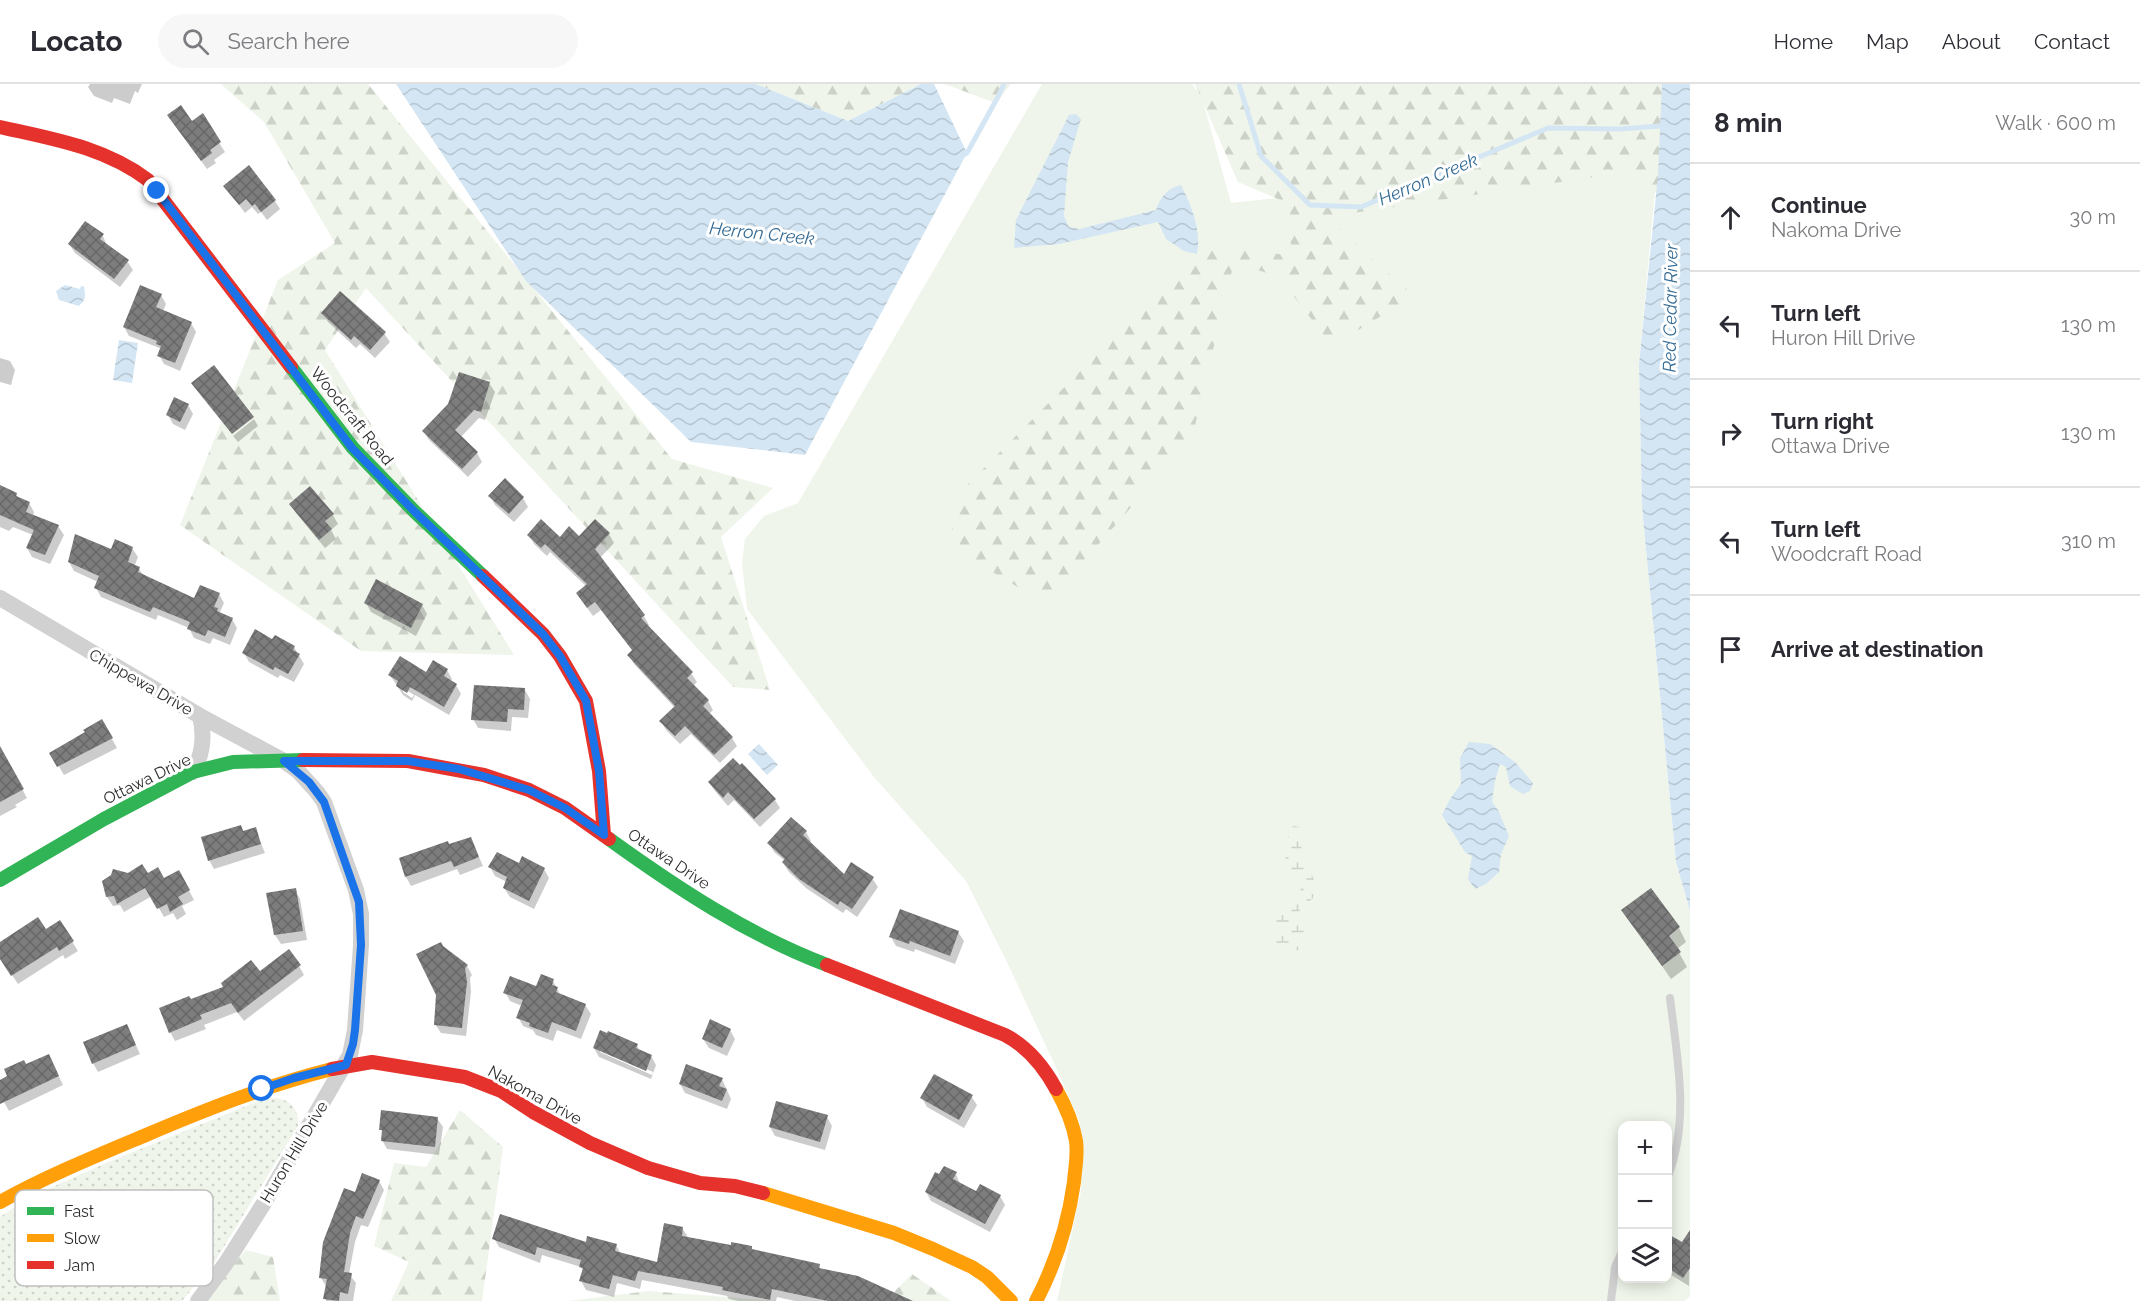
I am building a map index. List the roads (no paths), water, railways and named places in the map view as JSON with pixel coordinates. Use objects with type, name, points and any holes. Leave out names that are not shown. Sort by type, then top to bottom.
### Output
[{"type":"street","name":"Woodcraft Road","points":[[0,127],[104,153],[125,163],[148,180],[352,448],[415,512],[543,634],[560,656],[586,701],[599,771],[604,835]]},
{"type":"street","name":"Chippewa Drive","points":[[0,598],[200,716],[284,761]]},
{"type":"street","points":[[193,772],[203,745],[200,716]]},
{"type":"street","name":"Huron Hill Drive","points":[[213,1281],[264,1203],[346,1065],[355,1030],[361,937],[359,902],[324,802],[309,782],[284,761]]},
{"type":"street","name":"Ottawa Drive","points":[[0,880],[104,819],[193,772],[233,762],[408,761],[459,769],[529,790],[565,808],[657,873],[749,930],[808,958],[993,1029],[1016,1041],[1035,1058],[1060,1096],[1068,1114],[1077,1151],[1066,1229],[1055,1264],[1036,1301]]},
{"type":"street","name":"Nakoma Drive","points":[[22,1190],[42,1179],[189,1117],[294,1078],[346,1065],[372,1062],[465,1077],[483,1083],[501,1091],[580,1138],[663,1174],[700,1183],[735,1186],[755,1191],[894,1233],[972,1267],[1011,1301]]},
{"type":"street","name":"Nakoma Drive","points":[[0,1202],[15,1194]]},
{"type":"street","name":"Huron Hill Drive","points":[[198,1301],[209,1286]]},
{"type":"lane","points":[[1668,1175],[1678,1140],[1681,1112],[1670,998]]},
{"type":"lane","points":[[1611,1301],[1615,1267],[1618,1261]]},
{"type":"water","points":[[396,84],[756,84],[848,121],[921,84],[934,84],[967,153],[805,455],[691,442],[526,281]]},
{"type":"water","name":"Red Cedar River","points":[[1662,84],[1690,84],[1690,911],[1676,862],[1642,507],[1639,364],[1658,175]]},
{"type":"water","points":[[1076,114],[1081,119],[1068,162],[1064,216],[1069,227],[1079,229],[1156,210],[1165,194],[1181,185],[1197,227],[1197,254],[1184,251],[1166,239],[1158,222],[1059,244],[1014,248],[1016,220],[1069,115]]},
{"type":"water","points":[[65,285],[80,289],[81,286],[84,287],[84,299],[79,306],[59,300],[56,291]]},
{"type":"water","points":[[119,340],[138,343],[132,383],[113,380]]},
{"type":"water","points":[[1469,742],[1490,744],[1515,762],[1533,783],[1530,791],[1523,794],[1510,786],[1506,767],[1500,764],[1492,802],[1509,836],[1501,854],[1499,872],[1486,884],[1475,889],[1468,879],[1472,856],[1465,852],[1442,815],[1461,784],[1460,758]]},
{"type":"water","points":[[759,744],[778,765],[767,775],[748,754]]},
{"type":"waterway","name":"Herron Creek","points":[[963,155],[967,153],[1004,84]]},
{"type":"waterway","name":"Herron Creek","points":[[1239,84],[1261,156],[1310,205],[1361,207],[1548,128],[1620,129],[1660,126],[1664,122]]}]
